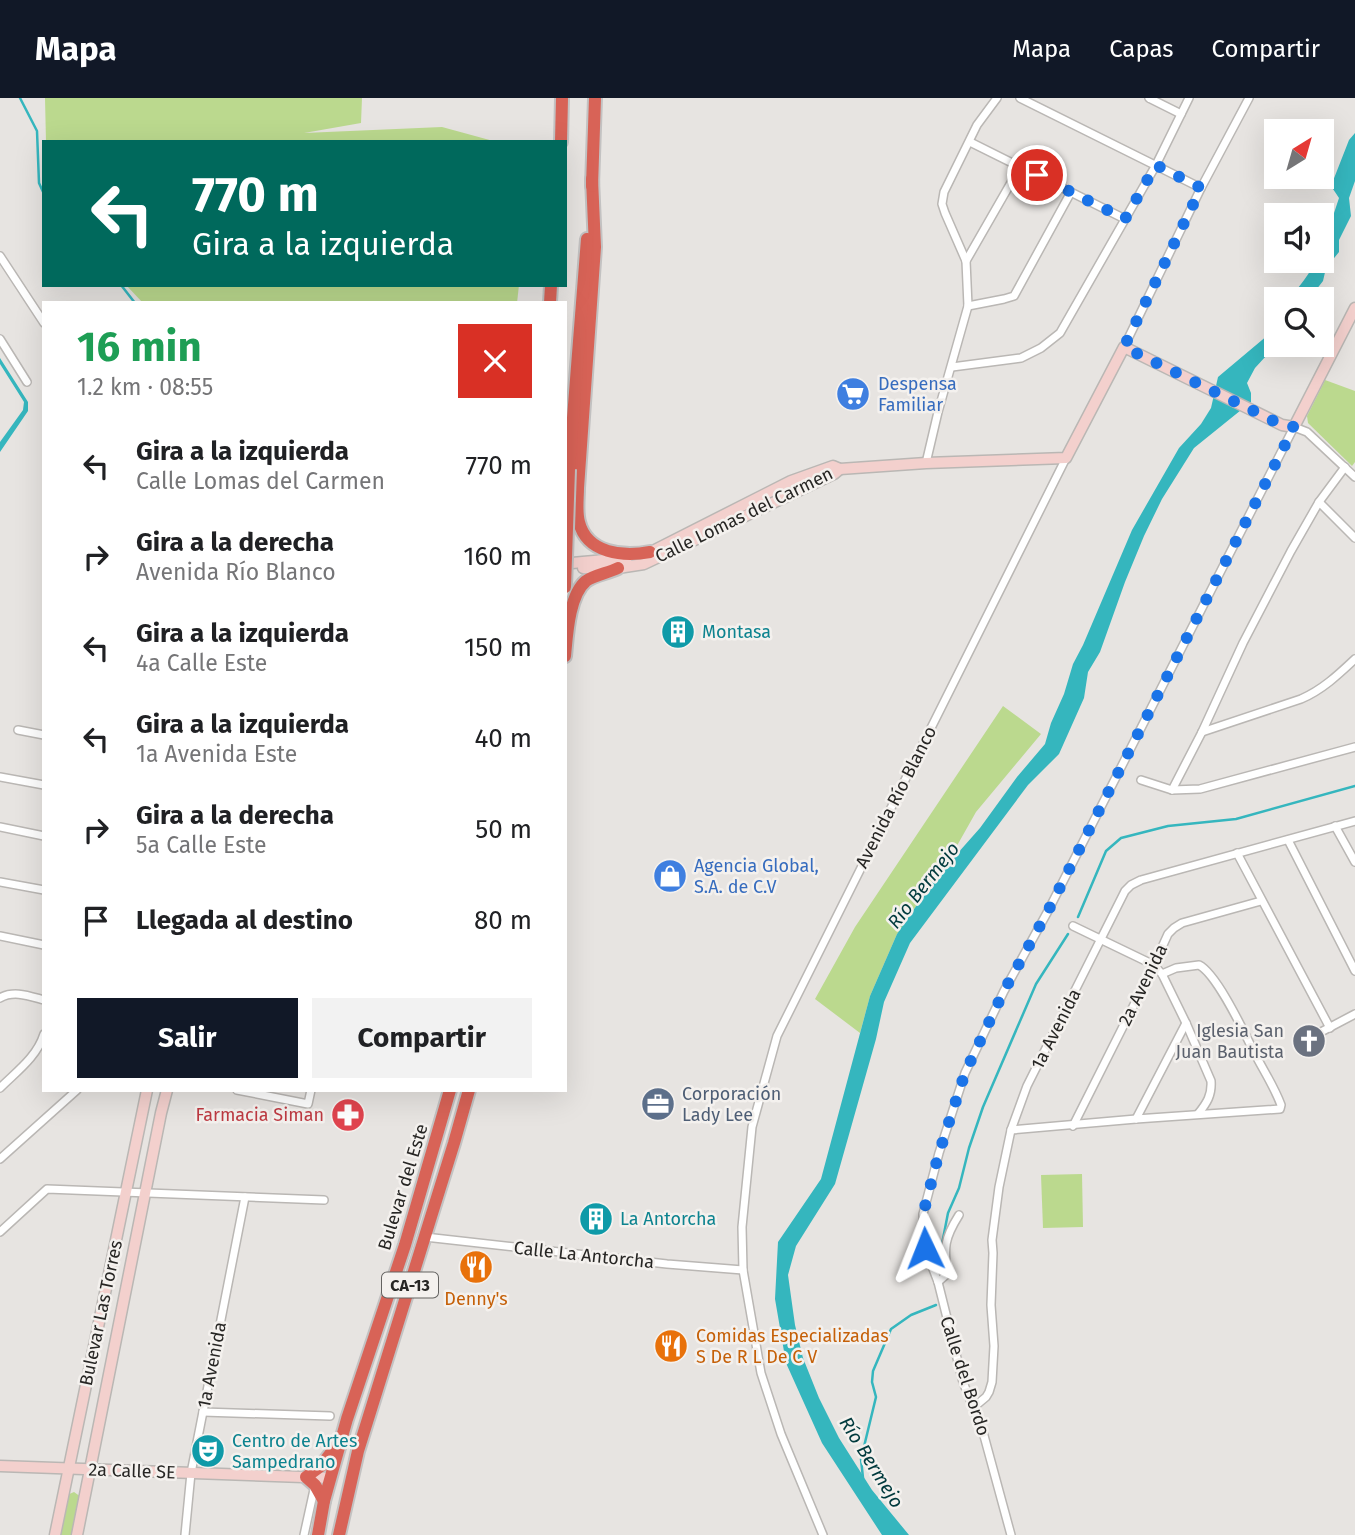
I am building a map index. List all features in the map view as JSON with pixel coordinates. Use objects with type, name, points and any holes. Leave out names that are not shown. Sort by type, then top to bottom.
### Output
[{"type":"highway","points":[[561,140],[562,98]]},
{"type":"highway","points":[[567,528],[569,469],[592,179],[595,98]]},
{"type":"highway","points":[[592,179],[595,247],[579,519],[588,539],[611,552],[632,555],[650,552]]},
{"type":"highway","points":[[567,550],[580,538],[582,529]]},
{"type":"highway","points":[[567,642],[572,608],[578,590],[586,580],[618,568]]},
{"type":"highway","name":"Bulevar del Este","points":[[318,1535],[324,1501],[342,1440],[405,1245],[449,1092]]},
{"type":"highway","name":"Bulevar del Este","points":[[339,1535],[358,1451],[468,1092]]},
{"type":"highway","points":[[324,1501],[311,1481],[342,1440]]},
{"type":"street","points":[[926,463],[968,306],[966,261],[942,204],[944,192],[977,125],[997,98]]},
{"type":"street","points":[[1020,98],[1201,188]]},
{"type":"street","points":[[1149,98],[1181,114]]},
{"type":"street","points":[[952,367],[1021,358],[1041,348],[1060,333],[1156,165],[1189,98]]},
{"type":"street","name":"Avenida Río Blanco","points":[[823,1535],[780,1434],[761,1373],[743,1270],[742,1227],[752,1127],[776,1036],[1066,457],[1102,392],[1201,188],[1249,98]]},
{"type":"street","points":[[970,142],[1125,219]]},
{"type":"street","points":[[966,261],[1020,167]]},
{"type":"street","points":[[968,306],[1014,296],[1071,192]]},
{"type":"street","points":[[0,256],[42,320]]},
{"type":"street","name":"Calle del Bordo","points":[[1011,1535],[984,1432],[963,1382],[938,1282],[925,1248],[923,1214],[939,1153],[965,1073],[1004,991],[1048,911],[1355,308]]},
{"type":"street","points":[[0,338],[27,382]]},
{"type":"street","points":[[1124,347],[1266,418],[1307,432],[1355,477]]},
{"type":"street","name":"Calle Lomas del Carmen","points":[[567,565],[641,557],[791,481],[833,466],[840,469],[1066,457]]},
{"type":"street","points":[[1172,790],[1243,643],[1318,502],[1345,467]]},
{"type":"street","name":"Calle Lomas del Carmen","points":[[567,567],[618,568],[644,564],[840,469]]},
{"type":"street","points":[[1318,502],[1355,538]]},
{"type":"street","points":[[1202,732],[1314,694],[1355,659]]},
{"type":"street","points":[[18,730],[42,734]]},
{"type":"street","points":[[1141,780],[1172,790],[1200,789],[1355,747]]},
{"type":"street","points":[[0,777],[42,785]]},
{"type":"street","name":"1a Avenida","points":[[974,1407],[986,1397],[992,1382],[992,1240],[999,1187],[1011,1130],[1027,1087],[1125,891],[1141,880],[1355,821]]},
{"type":"street","points":[[1335,826],[1355,862]]},
{"type":"street","points":[[0,827],[42,836]]},
{"type":"street","points":[[1288,840],[1355,971]]},
{"type":"street","points":[[1237,853],[1330,1028]]},
{"type":"street","points":[[0,882],[42,890]]},
{"type":"street","name":"2a Avenida","points":[[1073,1126],[1168,934],[1182,923],[1262,901]]},
{"type":"street","points":[[1073,926],[1154,965],[1162,974],[1211,1081],[1212,1091],[1208,1103],[1198,1114]]},
{"type":"street","points":[[0,936],[42,945]]},
{"type":"street","points":[[1011,1130],[1280,1109],[1282,1105],[1274,1086],[1209,972],[1199,965],[1176,968],[1162,974]]},
{"type":"street","points":[[0,998],[16,993],[42,1000]]},
{"type":"street","points":[[1321,1032],[1355,1014]]},
{"type":"street","points":[[1136,1119],[1186,1023]]},
{"type":"street","points":[[0,1088],[36,1051],[42,1038]]},
{"type":"street","points":[[0,1159],[75,1092]]},
{"type":"street","name":"Bulevar Las Torres","points":[[55,1535],[147,1092]]},
{"type":"street","name":"Bulevar Las Torres","points":[[77,1535],[166,1092]]},
{"type":"street","points":[[256,1092],[308,1104],[311,1092]]},
{"type":"street","points":[[0,1232],[47,1189],[324,1200]]},
{"type":"street","name":"1a Avenida","points":[[185,1535],[191,1473],[245,1197]]},
{"type":"street","points":[[938,1282],[947,1274],[945,1252],[948,1234],[959,1215]]},
{"type":"street","name":"Calle La Antorcha","points":[[425,1237],[743,1270]]},
{"type":"street","points":[[203,1412],[330,1416]]},
{"type":"street","name":"2a Calle SE","points":[[0,1466],[191,1473],[311,1481],[331,1478]]},
{"type":"street","points":[[304,1535],[311,1481]]},
{"type":"green space","points":[[45,98],[362,98],[361,123],[304,133],[442,127],[490,140],[46,140]]},
{"type":"green space","points":[[128,287],[519,287],[517,301],[141,301]]},
{"type":"green space","points":[[1325,380],[1355,391],[1355,462],[1352,466],[1308,423],[1307,416]]},
{"type":"green space","points":[[1003,706],[1041,734],[976,812],[954,851],[897,934],[870,996],[860,1033],[815,999],[855,927]]},
{"type":"green space","points":[[1082,1174],[1083,1227],[1043,1228],[1041,1175]]},
{"type":"green space","points":[[74,1492],[81,1497],[73,1535],[59,1535],[67,1495]]},
{"type":"water","points":[[1355,133],[1355,181],[1349,198],[1351,216],[1339,240],[1339,252],[1334,258],[1334,213],[1339,198],[1333,189],[1334,178],[1349,140]]},
{"type":"water","points":[[1309,273],[1325,273],[1318,287],[1299,287]]},
{"type":"water","points":[[1264,338],[1265,357],[1247,383],[1251,402],[1194,448],[1162,499],[1125,582],[1100,652],[1088,672],[1084,698],[1059,754],[1028,785],[910,943],[884,1002],[835,1184],[796,1246],[788,1275],[803,1358],[839,1438],[872,1490],[909,1535],[882,1535],[822,1443],[786,1363],[775,1299],[778,1242],[821,1179],[870,996],[897,934],[934,880],[980,828],[1045,744],[1073,664],[1132,530],[1179,448],[1201,424],[1211,408],[1218,377]]},
{"type":"water","points":[[0,358],[28,402],[28,411],[0,452],[0,442],[23,410],[24,402],[0,364]]},
{"type":"waterway","points":[[20,98],[37,131],[39,183],[42,190]]},
{"type":"waterway","points":[[123,287],[133,301]]},
{"type":"waterway","points":[[1078,917],[1106,851],[1121,838],[1168,826],[1236,819],[1355,786]]},
{"type":"waterway","points":[[942,1244],[948,1213],[959,1188],[983,1107],[1036,984],[1068,934]]},
{"type":"waterway","points":[[937,1271],[940,1253]]},
{"type":"waterway","name":"Río Bermejo","points":[[863,1478],[861,1459],[876,1397],[872,1382],[873,1371],[891,1329],[911,1315],[936,1305]]},
{"type":"place","name":"Despensa Familiar","points":[[853,394]]},
{"type":"place","name":"Montasa","points":[[678,632]]},
{"type":"place","name":"Agencia Global, S.A. de C.V","points":[[670,876]]},
{"type":"place","name":"Iglesia San Juan Bautista","points":[[1309,1041]]},
{"type":"place","name":"Corporación Lady Lee","points":[[658,1104]]},
{"type":"place","name":"Farmacia Siman","points":[[348,1115]]},
{"type":"place","name":"La Antorcha","points":[[596,1219]]},
{"type":"place","name":"Denny's","points":[[476,1267]]},
{"type":"place","name":"Comidas Especializadas S De R L De C V","points":[[671,1346]]},
{"type":"place","name":"Centro de Artes Sampedrano","points":[[208,1451]]},
{"type":"route","points":[[925,1248],[923,1214],[965,1073],[1004,991],[1048,911],[1294,427],[1282,425],[1124,347],[1201,188],[1156,165],[1125,219],[1037,175]]}]
